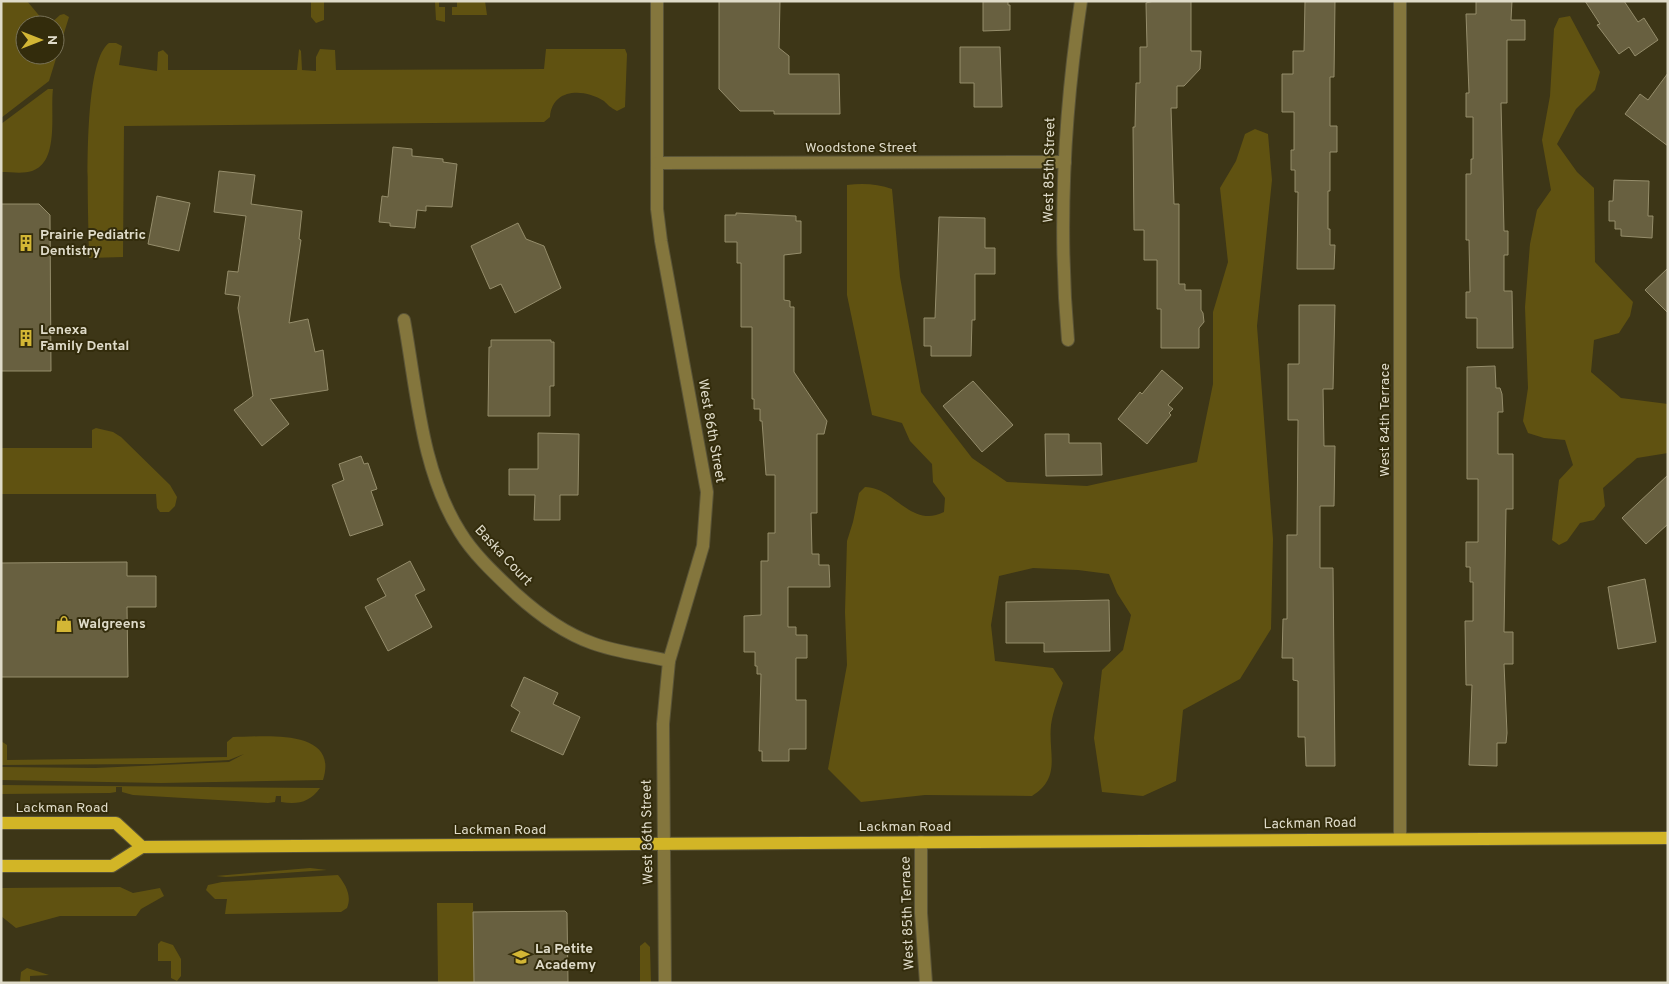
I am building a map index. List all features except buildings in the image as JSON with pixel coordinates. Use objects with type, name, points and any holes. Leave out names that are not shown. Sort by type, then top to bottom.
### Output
[{"type":"main road","name":"Lackman Road","points":[[1,823],[116,823],[142,847],[1400,838],[1668,838]]},
{"type":"main road","points":[[1,866],[112,866],[142,847]]},
{"type":"street","name":"West 86th Street","points":[[657,1],[657,209],[660,241],[707,492],[703,546],[669,661],[663,724],[665,983]]},
{"type":"street","name":"West 85th Street","points":[[1068,340],[1064,269],[1065,162],[1070,71],[1081,1]]},
{"type":"street","name":"West 84th Terrace","points":[[1400,1],[1400,838]]},
{"type":"street","name":"Woodstone Street","points":[[657,163],[1065,162]]},
{"type":"street","name":"Baska Court","points":[[404,320],[428,452],[436,483],[459,531],[469,545],[524,601],[560,626],[592,643],[669,661]]},
{"type":"street","name":"West 85th Terrace","points":[[921,842],[921,913],[926,983]]},
{"type":"shaded area","points":[[1,1],[27,1],[39,15],[15,15],[15,65],[54,65],[49,81],[1,118]]},
{"type":"shaded area","points":[[311,1],[439,1],[439,7],[445,7],[445,22],[436,20],[435,2],[324,2],[324,20],[316,23],[311,17]]},
{"type":"shaded area","points":[[457,1],[485,1],[487,15],[452,15],[452,7],[457,7]]},
{"type":"shaded area","points":[[64,14],[69,17],[65,30],[65,15],[60,15]]},
{"type":"shaded area","points":[[1570,16],[1600,72],[1595,90],[1576,109],[1557,144],[1577,172],[1594,188],[1595,262],[1633,302],[1630,316],[1619,333],[1594,340],[1591,372],[1621,398],[1668,404],[1668,453],[1637,458],[1603,488],[1605,506],[1594,520],[1580,523],[1567,541],[1559,545],[1552,540],[1559,480],[1573,465],[1565,440],[1544,438],[1528,433],[1523,421],[1528,388],[1525,307],[1530,244],[1537,210],[1551,190],[1542,140],[1550,96],[1554,29],[1559,18]]},
{"type":"shaded area","points":[[109,43],[116,43],[122,46],[119,65],[157,71],[158,52],[163,50],[168,55],[168,70],[297,70],[299,49],[301,51],[302,70],[316,71],[316,57],[320,49],[335,50],[336,70],[544,69],[546,49],[625,49],[627,54],[625,107],[617,111],[596,97],[587,94],[570,93],[556,100],[550,117],[544,122],[124,126],[123,257],[89,258],[88,144],[90,110],[94,80],[100,57]]},
{"type":"shaded area","points":[[48,89],[53,89],[52,135],[47,158],[41,166],[32,171],[21,173],[1,172],[1,124]]},
{"type":"shaded area","points":[[1255,129],[1268,134],[1272,180],[1257,326],[1273,539],[1271,629],[1240,679],[1183,710],[1176,781],[1143,796],[1102,792],[1094,738],[1102,670],[1123,650],[1131,615],[1117,593],[1109,574],[1078,570],[1033,568],[999,576],[991,625],[995,661],[1053,668],[1063,683],[1051,725],[1052,764],[1047,781],[1032,796],[925,795],[861,802],[828,769],[847,665],[845,612],[847,541],[859,493],[865,487],[875,489],[885,493],[912,512],[932,516],[944,512],[945,498],[933,482],[932,464],[910,441],[902,423],[872,415],[847,295],[847,185],[870,184],[892,189],[900,277],[921,392],[972,458],[1007,482],[1087,486],[1197,462],[1213,384],[1213,312],[1228,262],[1220,188],[1236,161],[1245,134]]},
{"type":"shaded area","points":[[96,428],[113,432],[121,437],[170,485],[177,497],[175,506],[169,512],[160,512],[157,508],[156,494],[1,494],[1,448],[92,448],[92,430]]},
{"type":"shaded area","points":[[233,737],[279,737],[310,743],[320,751],[325,763],[323,780],[161,783],[1,780],[1,767],[95,768],[229,762],[244,754],[229,760],[152,764],[1,765],[1,741],[7,745],[7,760],[227,757],[227,742]]},
{"type":"shaded area","points":[[1,785],[320,788],[312,797],[298,803],[281,802],[281,796],[276,796],[275,802],[268,803],[133,795],[122,792],[122,787],[116,787],[116,792],[110,793],[1,794]]},
{"type":"shaded area","points":[[310,868],[327,870],[226,877],[216,876]]},
{"type":"shaded area","points":[[338,875],[346,887],[349,899],[347,908],[341,912],[225,914],[227,899],[215,899],[206,890],[208,885],[222,882]]},
{"type":"shaded area","points":[[120,887],[133,893],[160,888],[164,896],[141,909],[136,916],[60,916],[16,928],[1,916],[1,888]]},
{"type":"shaded area","points":[[437,903],[473,903],[474,983],[438,983]]},
{"type":"shaded area","points":[[161,941],[173,945],[181,959],[181,976],[177,981],[171,978],[171,961],[158,961],[158,944]]},
{"type":"shaded area","points":[[645,942],[650,947],[651,983],[640,983],[640,946]]},
{"type":"shaded area","points":[[27,968],[49,975],[30,976],[30,983],[20,983],[21,972]]},
{"type":"place","name":"Prairie Pediatric Dentistry","points":[[26,243]]},
{"type":"place","name":"Lenexa Family Dental","points":[[26,338]]},
{"type":"place","name":"Walgreens","points":[[64,624]]},
{"type":"place","name":"La Petite Academy","points":[[521,957]]}]
